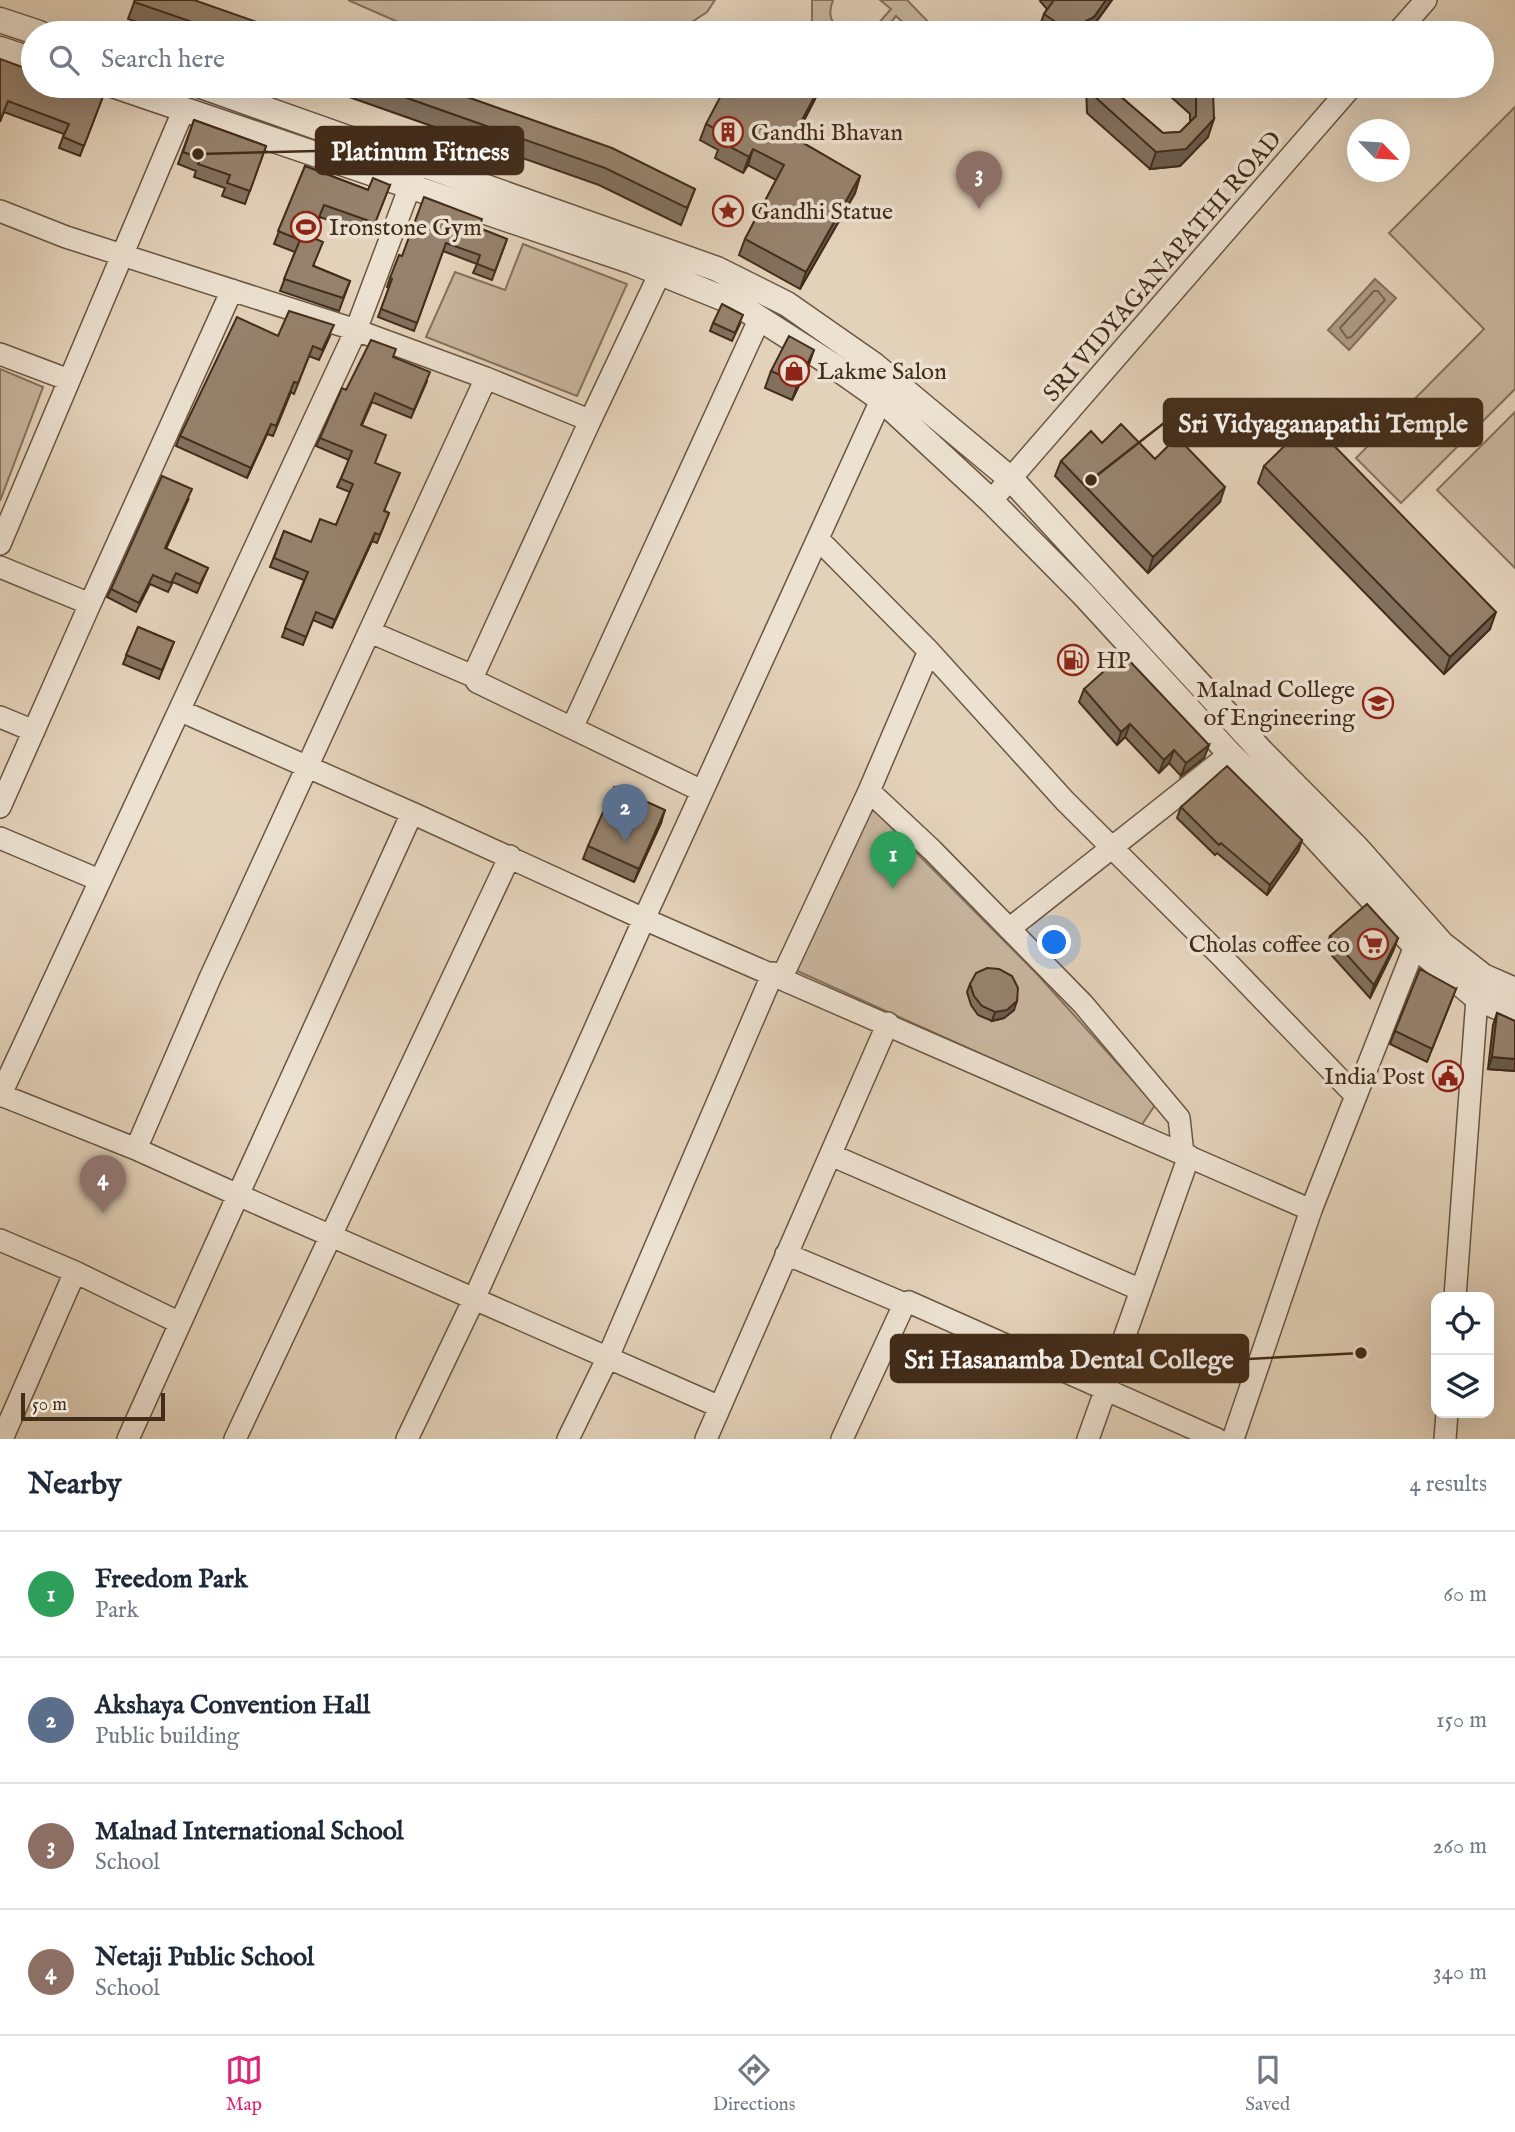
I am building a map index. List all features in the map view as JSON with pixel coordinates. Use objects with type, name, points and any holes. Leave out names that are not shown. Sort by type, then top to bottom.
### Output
[{"type":"street","points":[[1408,21],[1426,0]]},
{"type":"street","points":[[0,20],[21,27]]},
{"type":"street","points":[[0,49],[21,56]]},
{"type":"street","points":[[153,98],[415,174],[718,270],[786,304],[886,389],[1012,480],[1398,911],[1415,946],[1480,987],[1515,1015]]},
{"type":"street","points":[[230,98],[737,304],[886,389],[991,502],[1083,594],[1230,754],[1313,835],[1398,911],[1442,944],[1480,987],[1515,990]]},
{"type":"street","name":"SRI VIDYAGANAPATHI ROAD","points":[[991,502],[1342,98]]},
{"type":"street","points":[[0,544],[184,108]]},
{"type":"street","points":[[415,174],[356,330],[0,1095],[136,1149],[720,1406]]},
{"type":"street","points":[[0,211],[123,256],[356,330],[486,378],[583,418],[589,423]]},
{"type":"street","points":[[473,676],[660,273]]},
{"type":"street","points":[[0,807],[232,290]]},
{"type":"street","points":[[572,728],[760,318]]},
{"type":"street","points":[[0,354],[69,380]]},
{"type":"street","points":[[136,1149],[486,378]]},
{"type":"street","points":[[407,1439],[475,1297],[886,389]]},
{"type":"street","points":[[819,540],[929,651],[1065,801],[1222,957],[1356,1096]]},
{"type":"street","points":[[0,567],[90,604]]},
{"type":"street","points":[[369,632],[473,676],[477,682],[702,791]]},
{"type":"street","points":[[568,1439],[608,1357],[778,975],[869,791],[929,651]]},
{"type":"street","points":[[181,711],[510,856],[644,919],[778,975],[1311,1210]]},
{"type":"street","points":[[0,717],[34,731]]},
{"type":"street","points":[[1009,929],[1230,754]]},
{"type":"street","points":[[869,791],[1083,1004],[1179,1118],[1186,1155],[1088,1439]]},
{"type":"street","points":[[128,1439],[412,813]]},
{"type":"street","points":[[0,838],[99,880]]},
{"type":"street","points":[[235,1439],[510,856]]},
{"type":"street","points":[[1233,1439],[1311,1210],[1415,946]]},
{"type":"street","points":[[1455,1292],[1480,987]]},
{"type":"street","points":[[706,1439],[888,1024]]},
{"type":"street","points":[[831,1155],[1141,1290]]},
{"type":"street","points":[[0,1240],[75,1272],[180,1323]]},
{"type":"street","points":[[786,1254],[905,1304],[909,1302],[1217,1439]]},
{"type":"street","points":[[2,1439],[75,1272]]},
{"type":"street","points":[[842,1439],[905,1304]]},
{"type":"street","points":[[1445,1439],[1447,1418]]},
{"type":"shaded area","points":[[348,0],[715,0],[707,12],[693,21],[396,21]]},
{"type":"shaded area","points":[[812,0],[833,0],[830,10],[833,21],[812,21]]},
{"type":"shaded area","points":[[880,0],[907,0],[927,21],[901,21],[896,16],[892,21],[880,21],[891,9]]},
{"type":"shaded area","points":[[1515,107],[1515,389],[1401,503],[1356,458],[1484,329],[1389,233]]},
{"type":"shaded area","points":[[523,244],[627,284],[577,396],[426,337],[455,272],[505,290]]},
{"type":"shaded area","points":[[0,369],[43,387],[0,501]]},
{"type":"shaded area","points":[[1515,412],[1515,568],[1437,490]]},
{"type":"shaded area","points":[[872,808],[1037,974],[1155,1105],[1141,1126],[795,970]]},
{"type":"water","points":[[1375,279],[1396,298],[1349,350],[1328,330]]},
{"type":"building","points":[[194,0],[254,21],[189,21],[134,2]]},
{"type":"building","points":[[1054,0],[1106,0],[1094,17],[1086,21],[1054,21],[1044,14]]},
{"type":"building","points":[[0,59],[21,67],[21,98],[102,98],[84,146],[63,137],[69,124],[8,101],[0,121]]},
{"type":"building","points":[[407,98],[470,98],[612,148],[695,189],[687,208],[605,168]]},
{"type":"building","points":[[720,98],[814,98],[793,137],[860,176],[806,272],[745,239],[784,165],[753,149],[749,157],[721,142],[725,134],[706,124]]},
{"type":"building","points":[[1096,98],[1122,98],[1163,133],[1180,132],[1196,116],[1196,98],[1213,98],[1214,119],[1186,149],[1156,152]]},
{"type":"building","points":[[194,120],[266,146],[250,191],[227,183],[230,175],[198,164],[201,158],[183,152]]},
{"type":"building","points":[[305,166],[368,190],[373,178],[390,185],[375,223],[324,205],[311,237],[323,242],[313,266],[350,281],[343,298],[284,279],[300,240],[278,231]]},
{"type":"building","points":[[424,197],[482,219],[479,228],[507,239],[495,271],[477,264],[480,255],[446,243],[417,323],[381,309],[392,279],[390,278],[399,255],[402,256]]},
{"type":"building","points":[[722,304],[743,315],[735,333],[713,323]]},
{"type":"building","points":[[289,311],[334,325],[322,350],[313,346],[298,383],[294,382],[276,426],[271,424],[251,468],[180,436],[237,317],[278,336]]},
{"type":"building","points":[[789,336],[814,350],[798,383],[771,371]]},
{"type":"building","points":[[371,340],[396,349],[393,357],[430,372],[414,410],[375,393],[361,425],[386,435],[375,463],[400,473],[384,511],[389,513],[380,535],[375,533],[335,620],[316,612],[306,637],[285,628],[308,572],[274,558],[284,531],[311,542],[320,519],[336,525],[353,484],[341,479],[352,451],[320,438],[342,388],[346,390]]},
{"type":"building","points":[[1310,421],[1496,612],[1450,657],[1264,466]]},
{"type":"building","points":[[1121,424],[1155,459],[1177,437],[1225,487],[1153,557],[1061,461],[1091,431],[1102,443]]},
{"type":"building","points":[[162,476],[192,489],[165,548],[208,568],[200,584],[176,573],[171,583],[153,575],[139,603],[111,589]]},
{"type":"building","points":[[138,627],[174,642],[162,670],[126,655]]},
{"type":"building","points":[[1123,654],[1209,745],[1186,763],[1174,750],[1164,760],[1130,724],[1121,732],[1084,689]]},
{"type":"building","points":[[1227,766],[1302,840],[1270,885],[1221,843],[1219,845],[1181,807]]},
{"type":"building","points":[[614,787],[665,810],[639,869],[588,846]]},
{"type":"building","points":[[1367,904],[1398,938],[1374,985],[1330,936]]},
{"type":"building","points":[[987,968],[999,969],[1012,976],[1018,988],[1017,1001],[1007,1010],[995,1012],[982,1006],[974,996],[970,984],[976,973]]},
{"type":"building","points":[[1420,969],[1456,989],[1432,1049],[1395,1031]]},
{"type":"building","points":[[1497,1013],[1515,1021],[1515,1059],[1492,1057]]},
{"type":"place","name":"Gandhi Bhavan","points":[[728,132]]},
{"type":"place","name":"Platinum Fitness","points":[[198,154]]},
{"type":"place","name":"Malnad International School","points":[[979,209]]},
{"type":"place","name":"Gandhi Statue","points":[[728,211]]},
{"type":"place","name":"Ironstone Gym","points":[[306,227]]},
{"type":"place","name":"Lakme Salon","points":[[794,371]]},
{"type":"place","name":"Sri Vidyaganapathi Temple","points":[[1091,480]]},
{"type":"place","name":"HP","points":[[1073,660]]},
{"type":"place","name":"Malnad College of Engineering","points":[[1378,703]]},
{"type":"place","name":"Akshaya Convention Hall","points":[[625,842]]},
{"type":"place","name":"Freedom Park","points":[[893,889]]},
{"type":"place","name":"Cholas coffee co","points":[[1373,944]]},
{"type":"place","name":"India Post","points":[[1448,1076]]},
{"type":"place","name":"Netaji Public School","points":[[103,1213]]},
{"type":"place","name":"Sri Hasanamba Dental College","points":[[1361,1353]]}]
